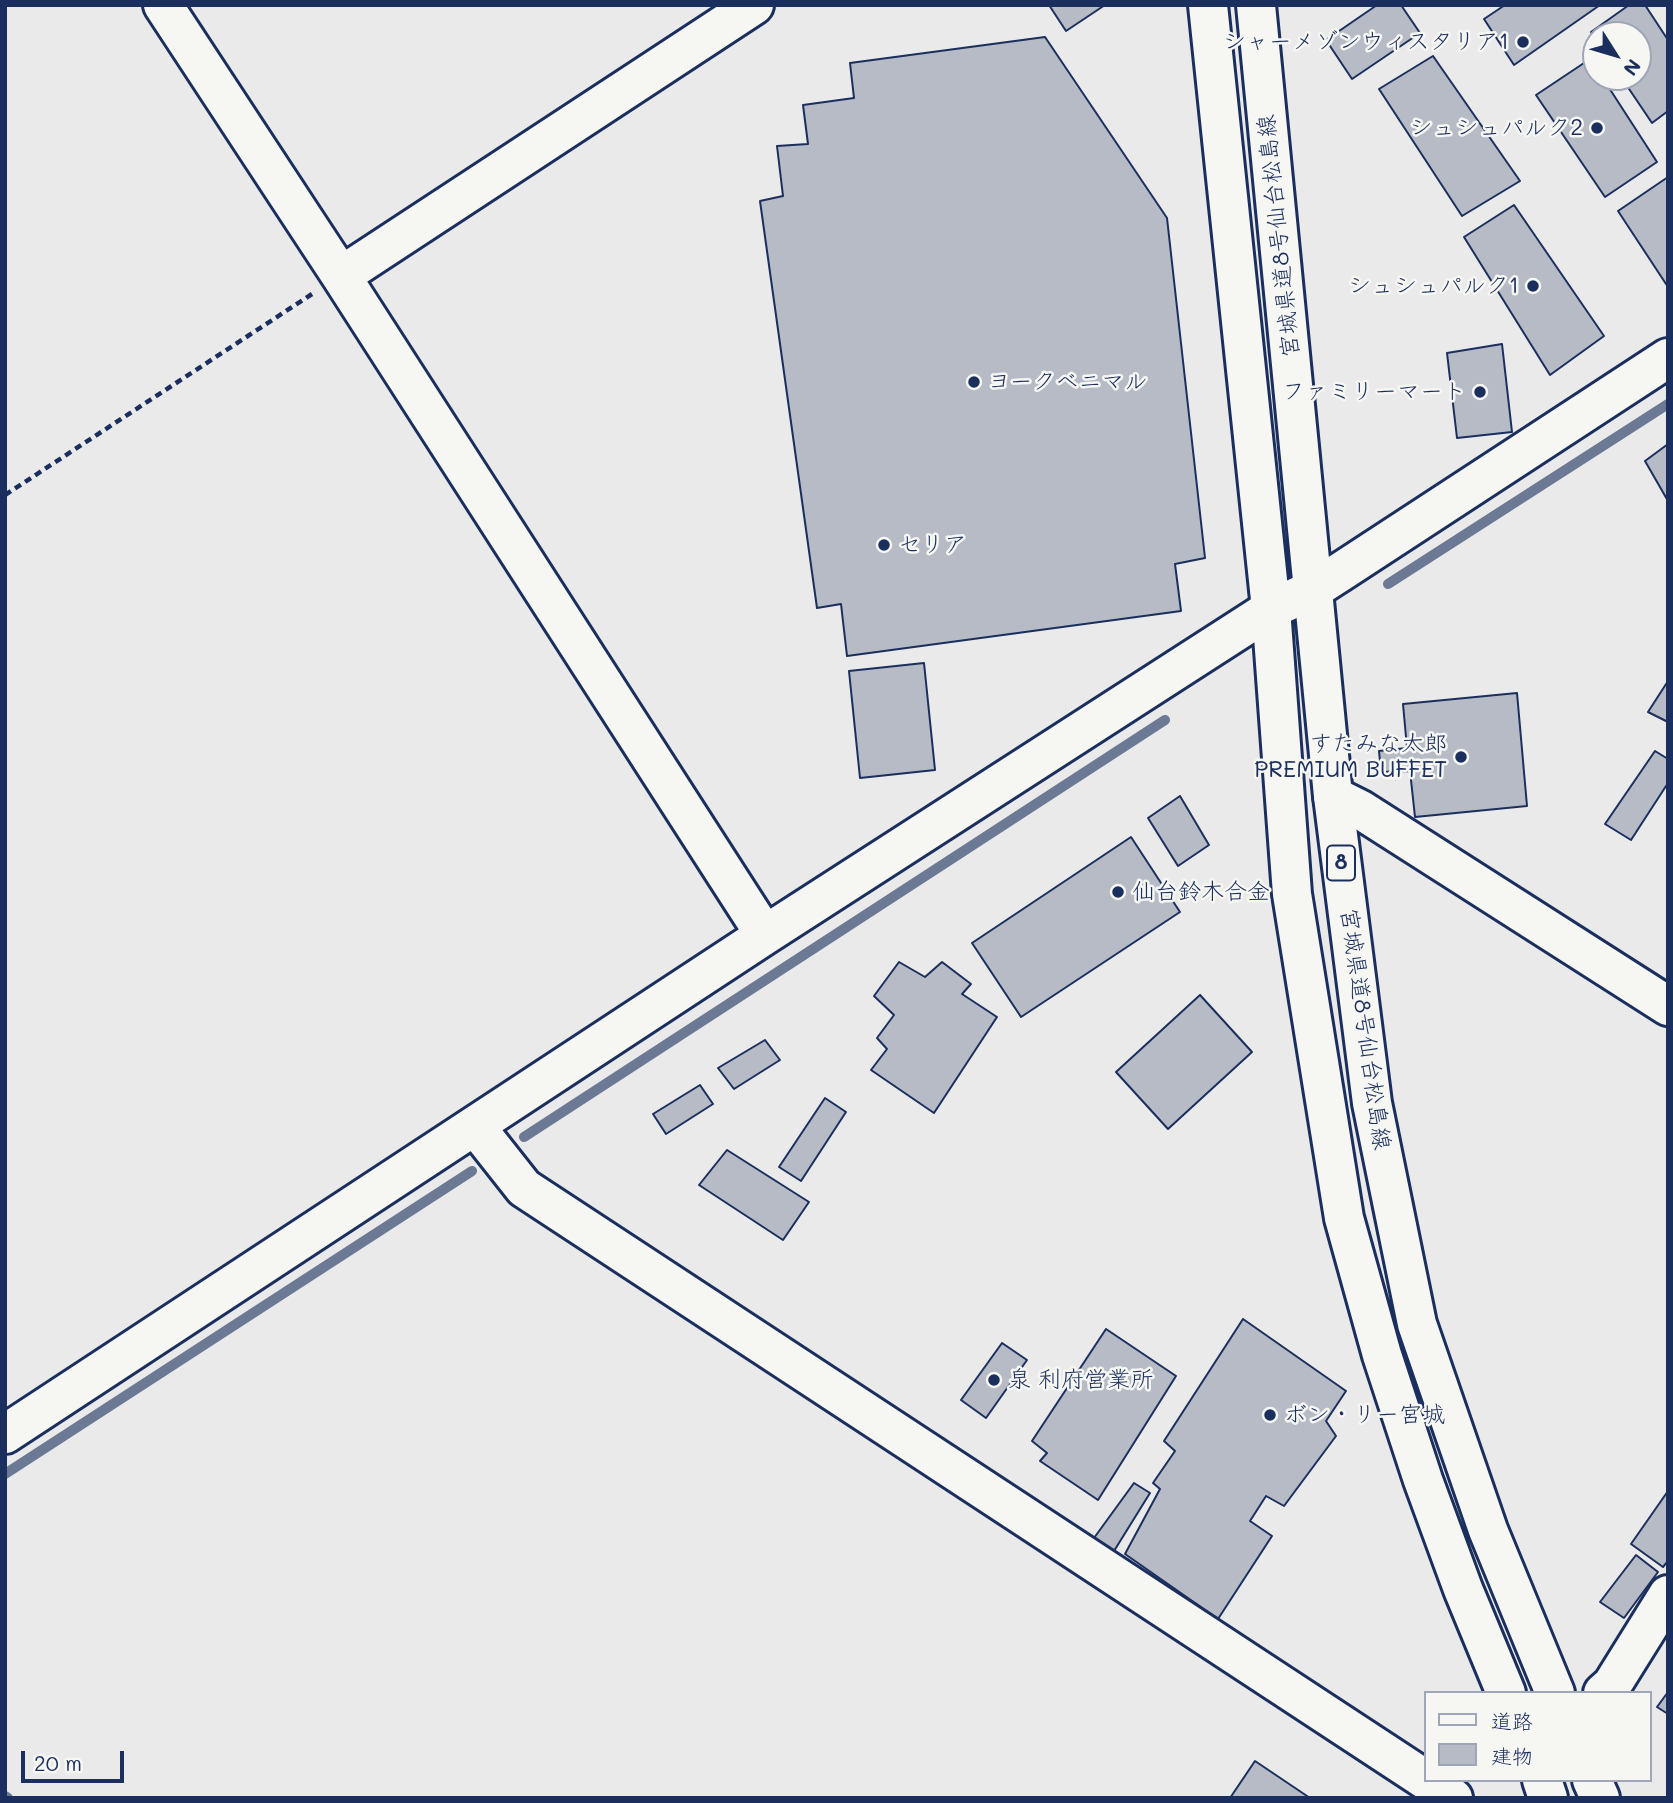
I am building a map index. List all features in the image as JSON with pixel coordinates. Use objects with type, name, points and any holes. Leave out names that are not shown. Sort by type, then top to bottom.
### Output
[{"type":"street","points":[[163,5],[341,276],[765,935]]},
{"type":"street","points":[[341,276],[754,5]]},
{"type":"street","name":"宮城県道8号仙台松島線","points":[[1208,5],[1271,609],[1292,894],[1344,1218],[1382,1354],[1423,1480],[1463,1589],[1505,1691]]},
{"type":"street","name":"宮城県道8号仙台松島線","points":[[1256,5],[1333,796],[1372,1103],[1417,1324],[1488,1530],[1554,1691]]},
{"type":"street","points":[[5,1434],[765,935],[1271,609],[1314,589],[1668,358]]},
{"type":"street","points":[[1333,796],[1360,810],[1668,1006]]},
{"type":"street","points":[[475,1126],[524,1188],[1424,1778]]},
{"type":"street","points":[[1605,1691],[1612,1685],[1668,1595]]},
{"type":"street","points":[[1430,1782],[1453,1798]]},
{"type":"street","points":[[1593,1782],[1600,1798]]},
{"type":"path","points":[[5,495],[341,276]]},
{"type":"building","points":[[1049,5],[1105,5],[1066,31]]},
{"type":"building","points":[[1377,5],[1401,5],[1420,33],[1352,79],[1326,40]]},
{"type":"building","name":"シャーメゾンウィスタリア1","points":[[1505,5],[1600,5],[1514,65],[1484,19]]},
{"type":"building","points":[[1629,5],[1645,5],[1668,40],[1668,111],[1652,123],[1630,91],[1652,91],[1652,21],[1606,21]]},
{"type":"building","points":[[1045,37],[1167,218],[1205,558],[1175,564],[1181,611],[847,656],[841,604],[817,608],[760,201],[783,196],[777,146],[808,144],[803,105],[854,98],[850,63]]},
{"type":"building","name":"シュシュパルク1","points":[[1433,56],[1520,181],[1462,216],[1379,89]]},
{"type":"building","name":"シュシュパルク2","points":[[1582,64],[1582,91],[1611,91],[1657,162],[1605,197],[1536,95]]},
{"type":"building","points":[[1668,177],[1668,287],[1618,211]]},
{"type":"building","name":"シュシュパルク1","points":[[1514,205],[1604,336],[1550,375],[1464,237]]},
{"type":"building","points":[[1502,344],[1512,432],[1457,438],[1447,353]]},
{"type":"building","points":[[1668,444],[1668,501],[1645,461]]},
{"type":"building","points":[[924,663],[935,770],[860,778],[849,671]]},
{"type":"building","points":[[1668,681],[1668,722],[1648,712]]},
{"type":"building","points":[[1517,693],[1527,806],[1415,817],[1410,771],[1381,772],[1379,751],[1407,748],[1403,704]]},
{"type":"building","points":[[1655,751],[1668,759],[1668,783],[1631,840],[1605,824]]},
{"type":"building","points":[[1180,796],[1209,845],[1178,866],[1148,818]]},
{"type":"building","points":[[1131,837],[1180,912],[1021,1017],[972,943]]},
{"type":"building","points":[[899,962],[925,977],[942,962],[971,984],[962,994],[997,1017],[934,1113],[871,1070],[887,1049],[877,1038],[894,1015],[874,996]]},
{"type":"building","points":[[1200,995],[1252,1052],[1168,1129],[1116,1072]]},
{"type":"building","points":[[765,1040],[780,1060],[734,1089],[718,1068]]},
{"type":"building","points":[[700,1085],[713,1104],[666,1134],[653,1114]]},
{"type":"building","points":[[825,1098],[846,1112],[801,1181],[779,1167]]},
{"type":"building","points":[[727,1150],[809,1202],[783,1240],[699,1185]]},
{"type":"building","points":[[1243,1319],[1346,1391],[1326,1421],[1336,1436],[1284,1506],[1266,1496],[1250,1521],[1272,1536],[1218,1619],[1125,1554],[1160,1489],[1153,1483],[1175,1451],[1164,1441]]},
{"type":"building","points":[[1106,1329],[1176,1376],[1098,1500],[1040,1461],[1047,1453],[1032,1441]]},
{"type":"building","name":"泉 利府営業所","points":[[1002,1343],[1027,1360],[986,1418],[961,1400]]},
{"type":"building","points":[[1134,1483],[1150,1493],[1114,1551],[1094,1538]]},
{"type":"building","points":[[1668,1491],[1668,1561],[1663,1567],[1631,1544]]},
{"type":"building","points":[[1636,1555],[1658,1572],[1624,1618],[1600,1602]]},
{"type":"building","points":[[1668,1692],[1668,1714],[1657,1707]]},
{"type":"building","points":[[1255,1761],[1310,1798],[1230,1798]]},
{"type":"waterway","points":[[1388,584],[1668,404]]},
{"type":"waterway","points":[[524,1137],[1165,720]]},
{"type":"waterway","points":[[5,1474],[472,1171]]},
{"type":"place","name":"シャーメゾンウィスタリア1","points":[[1523,42]]},
{"type":"place","name":"シュシュパルク2","points":[[1597,128]]},
{"type":"place","name":"シュシュパルク1","points":[[1533,286]]},
{"type":"place","name":"ヨークベニマル","points":[[974,382]]},
{"type":"place","name":"ファミリーマート","points":[[1480,392]]},
{"type":"place","name":"セリア","points":[[884,545]]},
{"type":"place","name":"すたみな太郎 PREMIUM BUFFET","points":[[1461,757]]},
{"type":"place","name":"仙台鈴木合金","points":[[1118,892]]},
{"type":"place","name":"泉 利府営業所","points":[[994,1380]]},
{"type":"place","name":"ボン・リー宮城","points":[[1270,1415]]}]
